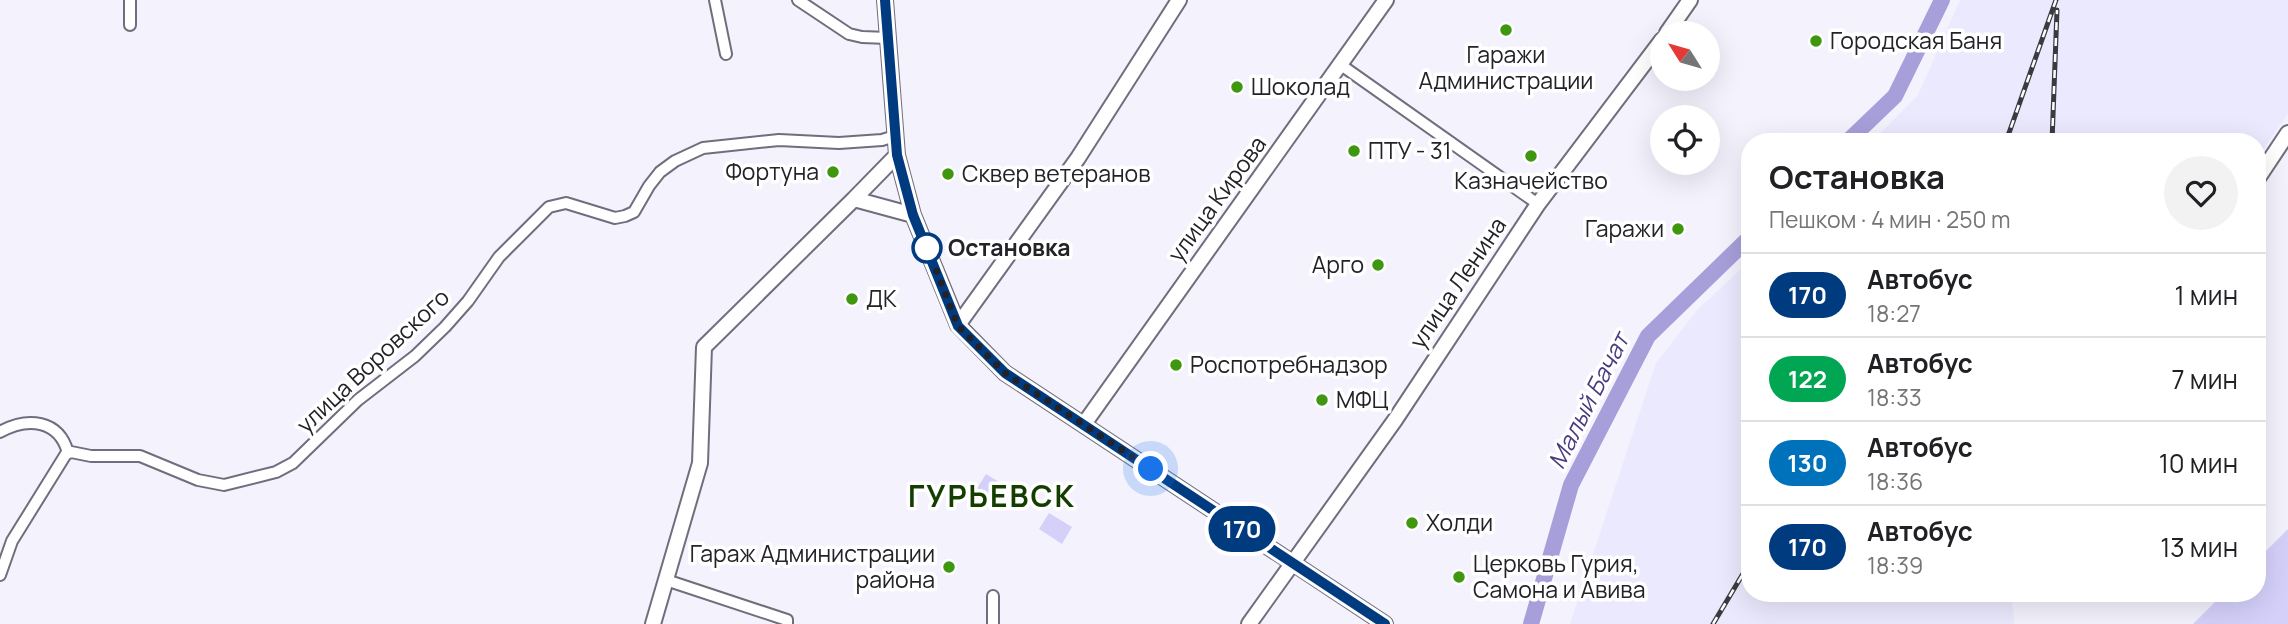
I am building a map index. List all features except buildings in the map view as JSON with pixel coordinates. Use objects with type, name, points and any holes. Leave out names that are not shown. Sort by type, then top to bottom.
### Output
[{"type":"street","points":[[130,0],[130,25]]},
{"type":"street","points":[[715,0],[726,54]]},
{"type":"street","points":[[798,0],[849,33],[862,37],[888,38]]},
{"type":"street","points":[[885,0],[897,155],[913,215],[958,326],[1005,373],[1385,624]]},
{"type":"street","points":[[958,326],[1078,158],[1179,0]]},
{"type":"street","name":"улица Кирова","points":[[1084,424],[1386,0]]},
{"type":"street","points":[[1675,21],[1690,0]]},
{"type":"street","name":"улица Ленина","points":[[1250,624],[1395,420],[1538,204],[1650,56]]},
{"type":"street","points":[[1341,65],[1538,204]]},
{"type":"street","points":[[2266,166],[2288,133]]},
{"type":"street","name":"улица Воровского","points":[[68,453],[140,456],[198,480],[225,485],[276,472],[293,464],[358,400],[415,356],[446,327],[499,257],[549,207],[566,203],[615,218],[625,216],[634,212],[660,172],[675,161],[703,148],[779,140],[839,143],[881,140],[895,136]]},
{"type":"street","points":[[653,624],[700,463],[704,346],[897,155]]},
{"type":"street","points":[[853,199],[913,215]]},
{"type":"street","points":[[0,432],[13,424],[34,422],[59,433],[68,453],[12,541],[0,575]]},
{"type":"street","points":[[666,580],[786,620],[787,624]]},
{"type":"street","points":[[993,596],[993,624]]},
{"type":"shaded area","points":[[1960,0],[2288,0],[2288,114],[2266,146],[2266,133],[1880,133],[1918,95]]},
{"type":"shaded area","points":[[1741,269],[1741,602],[2013,602],[2014,624],[1570,624],[1656,363],[1698,309]]},
{"type":"shaded area","points":[[986,474],[1009,488],[999,504],[976,490]]},
{"type":"shaded area","points":[[1049,513],[1072,527],[1062,544],[1039,529]]},
{"type":"shaded area","points":[[2288,529],[2288,624],[2193,624],[2215,602],[2266,602],[2266,551]]},
{"type":"waterway","name":"Малый Бачат","points":[[1856,133],[1895,96],[1942,0]]},
{"type":"waterway","name":"Малый Бачат","points":[[1531,624],[1571,485],[1648,336],[1741,246]]},
{"type":"railway","points":[[2009,133],[2056,0]]},
{"type":"railway","points":[[2052,133],[2057,10]]},
{"type":"railway","points":[[1713,624],[1741,577]]},
{"type":"bus line","name":"170","points":[[885,0],[897,155],[913,215],[958,326],[1005,373],[1385,624]]},
{"type":"place","name":"Гаражи Администрации","points":[[1506,30]]},
{"type":"place","name":"Городская Баня","points":[[1816,41]]},
{"type":"place","name":"Шоколад","points":[[1237,87]]},
{"type":"place","name":"ПТУ - 31","points":[[1354,151]]},
{"type":"place","name":"Казначейство","points":[[1531,156]]},
{"type":"place","name":"Фортуна","points":[[833,172]]},
{"type":"place","name":"Сквер ветеранов","points":[[948,174]]},
{"type":"place","name":"Гаражи","points":[[1678,229]]},
{"type":"place","name":"Остановка","points":[[927,248]]},
{"type":"place","name":"Арго","points":[[1378,265]]},
{"type":"place","name":"ДК","points":[[852,299]]},
{"type":"place","name":"Роспотребнадзор","points":[[1176,365]]},
{"type":"place","name":"МФЦ","points":[[1322,400]]},
{"type":"place","name":"Холди","points":[[1412,523]]},
{"type":"place","name":"Гараж Администрации района","points":[[949,567]]},
{"type":"place","name":"Церковь Гурия, Самона и Авива","points":[[1459,577]]},
{"type":"district","name":"ГУРЬЕВСК","points":[[992,497]]},
{"type":"route","points":[[927,248],[925,242],[958,326],[1005,373],[1151,469]]}]
